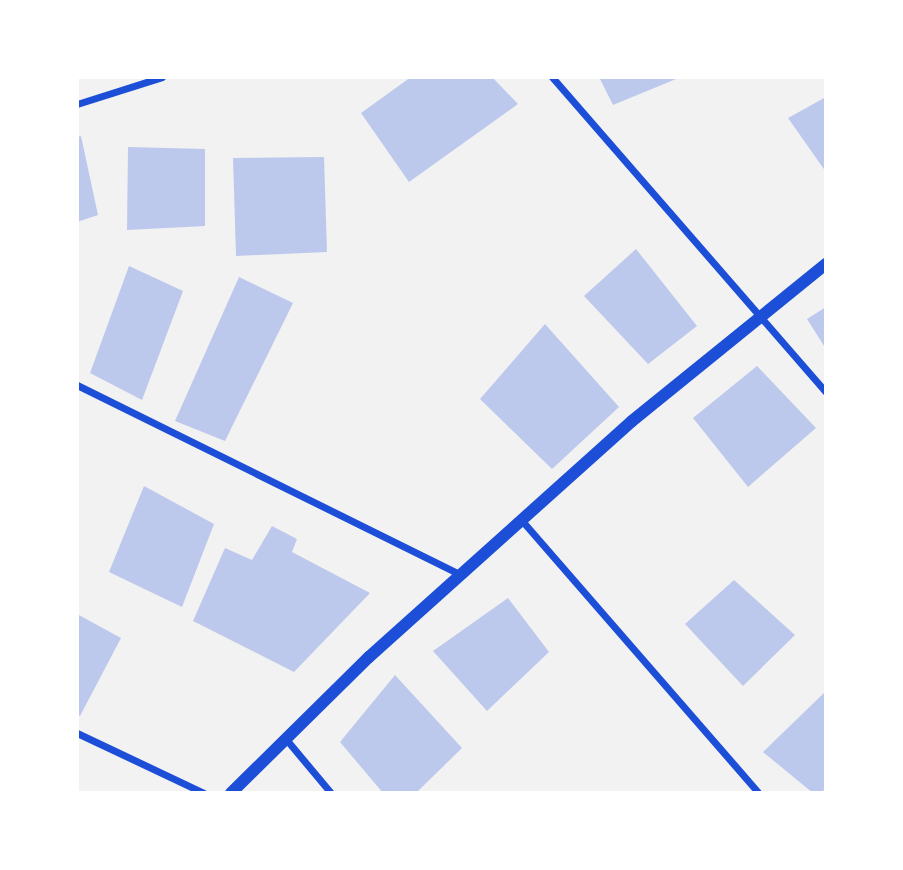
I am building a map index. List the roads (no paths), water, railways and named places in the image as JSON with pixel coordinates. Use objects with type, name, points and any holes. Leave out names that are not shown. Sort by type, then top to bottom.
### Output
[{"type":"street","points":[[77,104],[162,77]]},
{"type":"street","points":[[552,77],[826,392]]},
{"type":"street","points":[[231,793],[285,738],[524,523],[632,421],[826,264]]},
{"type":"street","points":[[77,385],[464,576]]},
{"type":"street","points":[[524,523],[759,793]]},
{"type":"street","points":[[77,733],[204,793]]},
{"type":"street","points":[[285,738],[331,793]]}]
